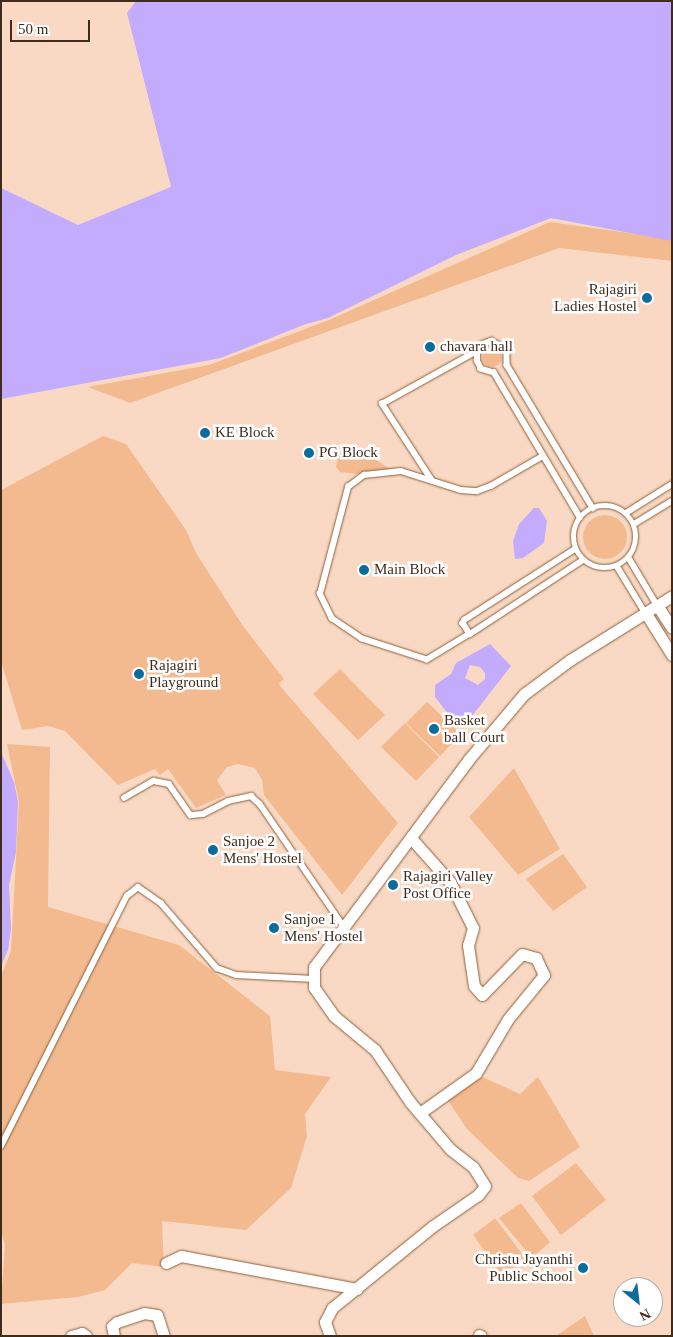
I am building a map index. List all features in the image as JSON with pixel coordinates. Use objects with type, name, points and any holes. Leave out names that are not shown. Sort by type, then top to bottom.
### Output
[{"type":"street","points":[[330,1336],[325,1327],[326,1316],[434,1226],[478,1195],[485,1186],[473,1167],[450,1149],[420,1113],[375,1050],[334,1016],[314,987],[314,967],[343,925],[411,838],[469,759],[524,694],[645,612],[672,596]]},
{"type":"street","points":[[657,605],[672,628]]},
{"type":"street","points":[[645,612],[672,655]]},
{"type":"street","points":[[411,838],[450,882],[473,928],[468,945],[474,986],[482,996],[522,954],[536,958],[544,975],[508,1019],[476,1073],[420,1113]]},
{"type":"street","points":[[166,1263],[181,1256],[357,1289]]},
{"type":"street","points":[[114,1336],[112,1326],[117,1322],[144,1313],[157,1315],[164,1336]]},
{"type":"street","points":[[71,1336],[82,1333],[86,1336]]},
{"type":"lane","points":[[432,481],[382,404],[477,351],[483,344],[491,341],[500,343],[507,349],[507,365],[593,508]]},
{"type":"lane","points":[[477,351],[477,361],[481,368],[494,373],[580,518]]},
{"type":"lane","points":[[543,456],[491,486],[477,491],[461,490],[401,471],[364,475],[355,480],[348,488],[320,594],[332,619],[345,630],[362,639],[427,660],[584,560]]},
{"type":"lane","points":[[626,513],[672,484]]},
{"type":"lane","points":[[634,524],[672,501]]},
{"type":"lane","points":[[614,506],[626,513],[634,524],[636,538],[629,558],[617,566],[596,567],[584,560],[576,549],[574,536],[580,518],[593,508],[614,506]]},
{"type":"lane","points":[[470,634],[463,623],[465,620],[576,549]]},
{"type":"lane","points":[[629,558],[657,605]]},
{"type":"lane","points":[[617,566],[645,612]]},
{"type":"lane","points":[[124,798],[154,781],[169,784],[191,815],[203,814],[228,801],[250,796],[260,804],[343,925]]},
{"type":"lane","points":[[1,1146],[127,896],[138,887],[161,903],[216,968],[245,976],[314,979]]},
{"type":"shaded area","points":[[136,1],[672,1],[672,241],[551,218],[456,255],[328,318],[306,324],[221,358],[1,399],[1,188],[78,225],[171,187],[127,13]]},
{"type":"shaded area","points":[[550,222],[672,239],[672,261],[559,248],[130,403],[88,387],[209,365],[329,320]]},
{"type":"shaded area","points":[[492,347],[499,350],[502,357],[499,364],[492,367],[485,364],[482,357],[485,350]]},
{"type":"shaded area","name":"Rajagiri Playground","points":[[103,436],[126,444],[186,530],[196,553],[243,626],[284,679],[279,683],[281,687],[398,823],[342,895],[264,795],[262,780],[255,768],[238,764],[227,767],[217,780],[226,795],[196,808],[168,769],[160,775],[155,769],[118,785],[65,731],[49,726],[22,730],[1,661],[1,490]]},
{"type":"shaded area","points":[[351,446],[369,455],[391,470],[356,474],[340,472],[336,467],[338,455]]},
{"type":"shaded area","points":[[534,508],[539,508],[547,521],[544,543],[523,558],[515,559],[513,541],[519,524]]},
{"type":"shaded area","points":[[609,515],[621,521],[626,528],[626,546],[621,553],[614,558],[601,559],[593,556],[586,549],[583,533],[586,525],[593,518]]},
{"type":"shaded area","points":[[490,644],[511,666],[468,721],[461,722],[450,716],[435,697],[435,685],[451,674],[456,663]],"holes":[[[470,665],[480,667],[485,673],[485,679],[478,685],[465,678]]]},
{"type":"shaded area","points":[[340,669],[385,715],[358,740],[313,694]]},
{"type":"shaded area","name":"Basket ball Court","points":[[427,702],[461,734],[440,756],[406,723]]},
{"type":"shaded area","points":[[405,723],[439,757],[416,781],[381,747]]},
{"type":"shaded area","points":[[7,744],[50,747],[48,907],[179,945],[270,1016],[275,1070],[331,1077],[305,1114],[307,1136],[291,1188],[246,1230],[162,1221],[164,1267],[132,1263],[105,1290],[78,1297],[1,1304],[5,1245],[1,1231],[1,976],[11,951],[19,802]]},
{"type":"shaded area","points":[[1,752],[14,782],[18,802],[16,852],[9,885],[11,929],[8,950],[1,966]]},
{"type":"shaded area","points":[[514,768],[560,849],[518,875],[469,817]]},
{"type":"shaded area","points":[[563,854],[587,887],[553,911],[526,879]]},
{"type":"shaded area","points":[[480,1076],[520,1094],[538,1077],[580,1147],[529,1181],[518,1178],[467,1129],[447,1099]]},
{"type":"shaded area","points":[[576,1163],[606,1200],[561,1235],[532,1196]]},
{"type":"shaded area","points":[[521,1203],[550,1242],[532,1258],[499,1218]]},
{"type":"shaded area","points":[[495,1218],[526,1259],[502,1275],[473,1235]]},
{"type":"shaded area","points":[[585,1316],[594,1336],[556,1336]]},
{"type":"place","name":"Rajagiri Ladies Hostel","points":[[647,298]]},
{"type":"place","name":"chavara hall","points":[[430,347]]},
{"type":"place","name":"KE Block","points":[[205,433]]},
{"type":"place","name":"PG Block","points":[[309,453]]},
{"type":"place","name":"Main Block","points":[[364,570]]},
{"type":"place","name":"Rajagiri Playground","points":[[139,674]]},
{"type":"place","name":"Basket ball Court","points":[[434,729]]},
{"type":"place","name":"Sanjoe 2 Mens' Hostel","points":[[213,850]]},
{"type":"place","name":"Rajagiri Valley Post Office","points":[[393,885]]},
{"type":"place","name":"Sanjoe 1 Mens' Hostel","points":[[274,928]]},
{"type":"place","name":"Christu Jayanthi Public School","points":[[583,1268]]}]
